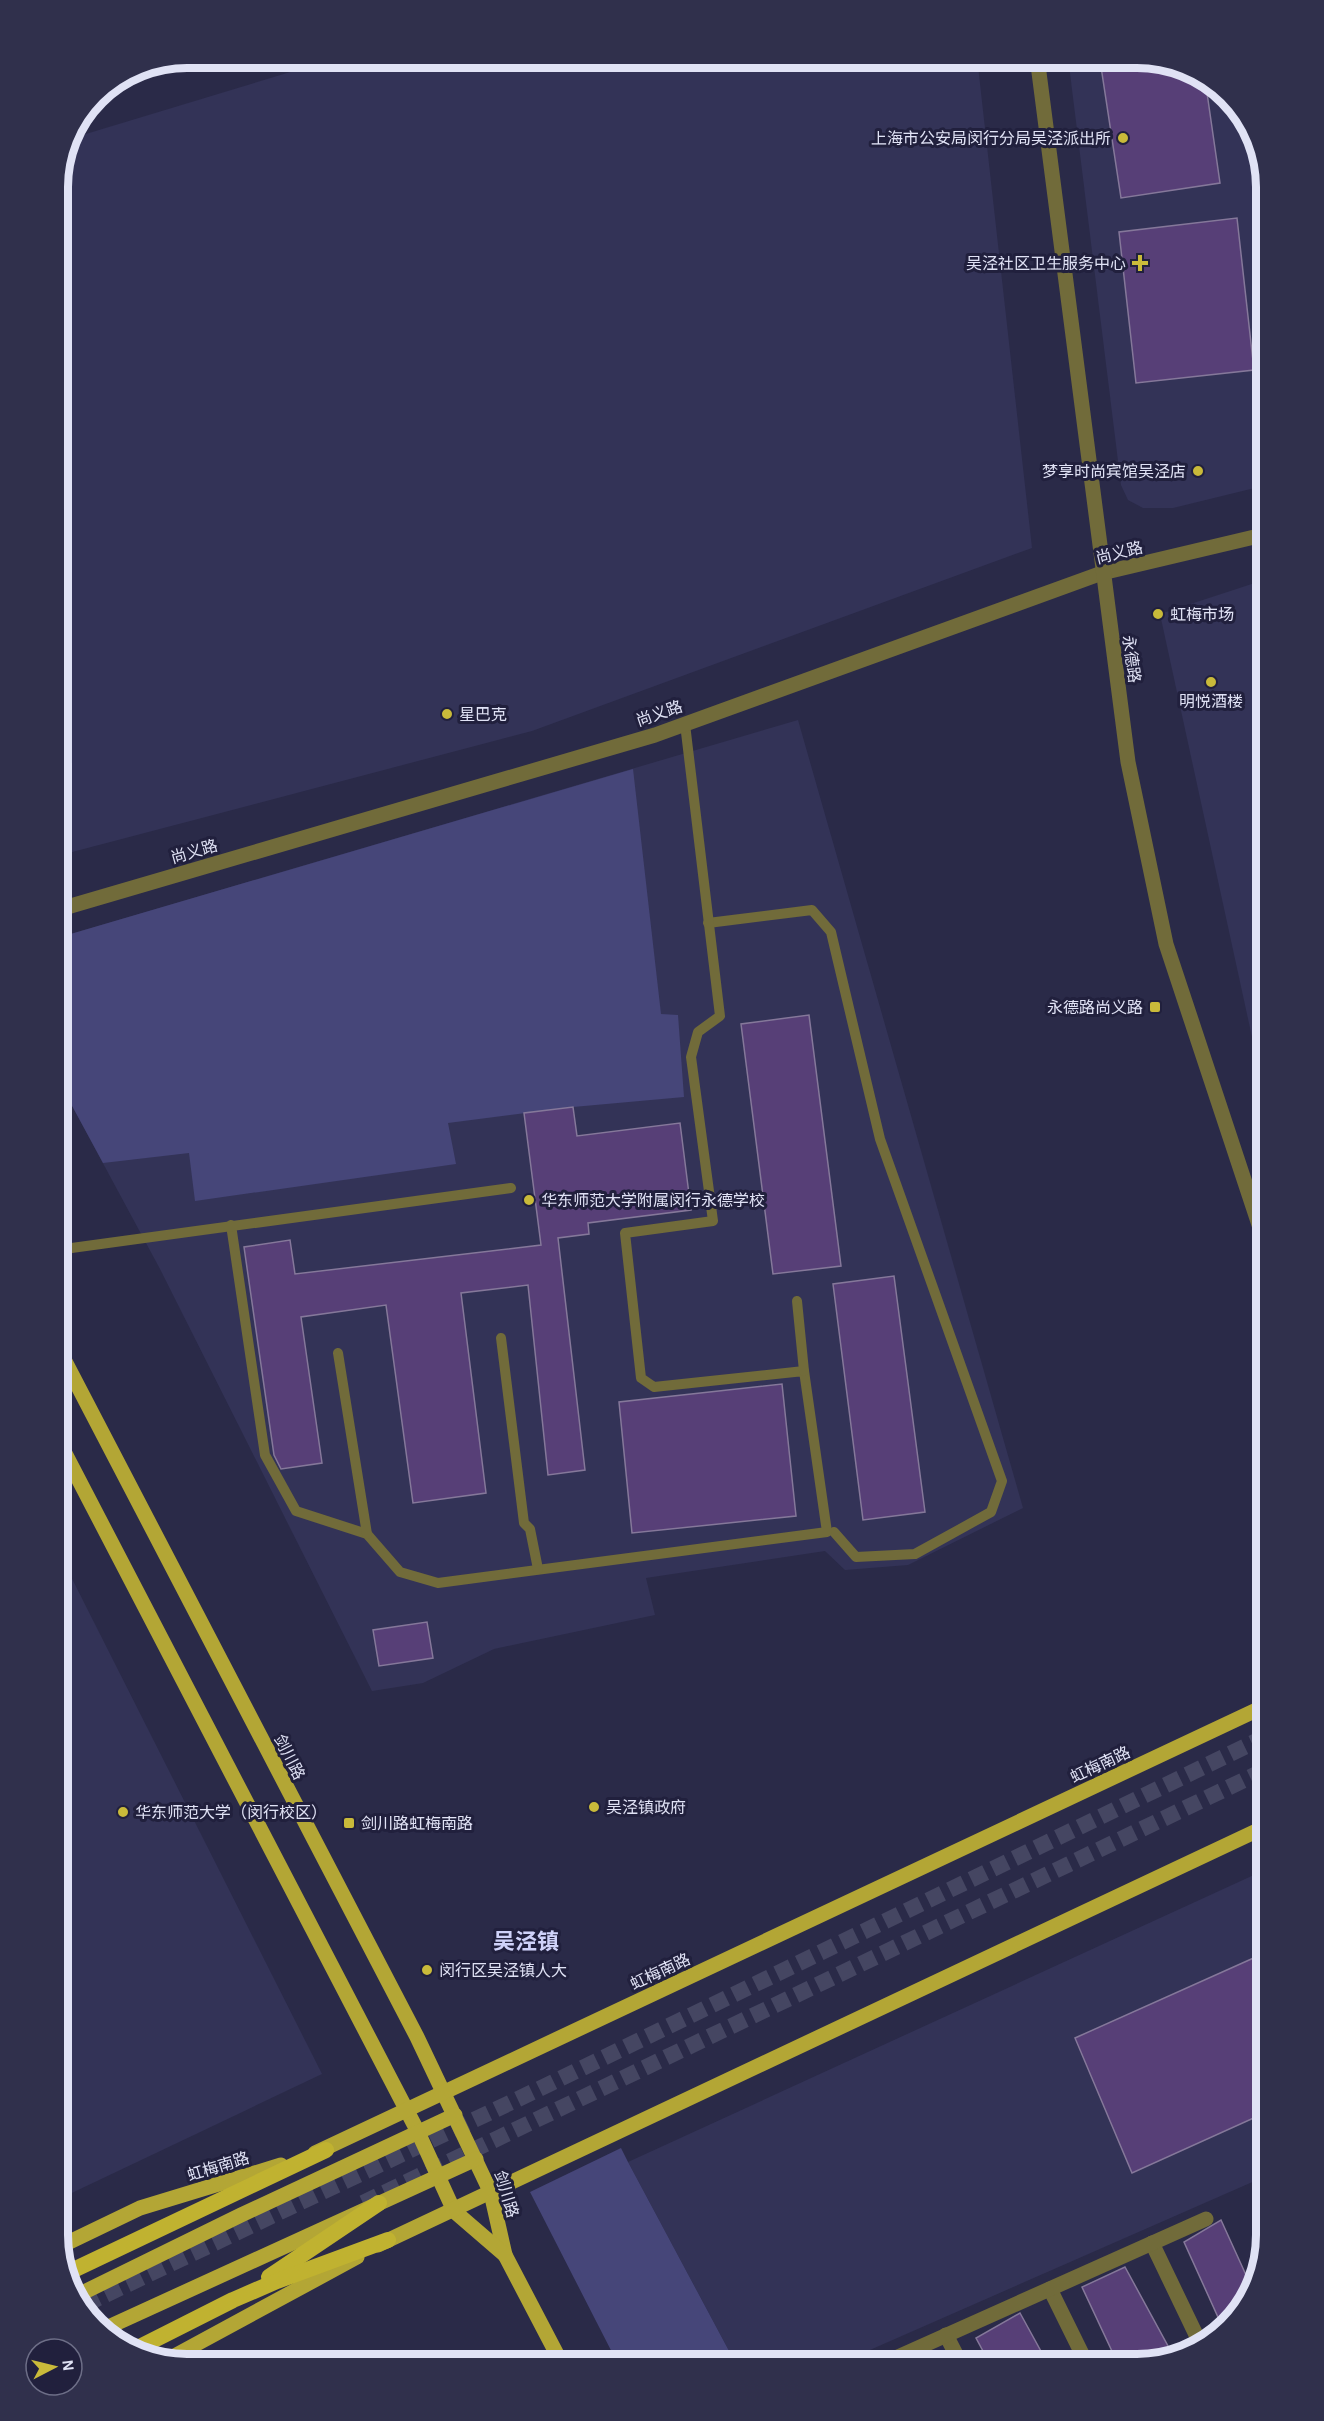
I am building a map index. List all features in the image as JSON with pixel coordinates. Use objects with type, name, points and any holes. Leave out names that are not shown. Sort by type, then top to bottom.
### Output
[{"type":"highway","points":[[74,2270],[326,2150]]},
{"type":"highway","points":[[233,2301],[379,2203]]},
{"type":"highway","points":[[144,2345],[277,2281],[388,2240]]},
{"type":"main road","name":"剑川路","points":[[68,1367],[455,2115],[491,2193],[505,2255],[556,2353]]},
{"type":"main road","name":"剑川路","points":[[68,1459],[247,1800],[405,2111],[418,2132],[454,2211],[505,2255]]},
{"type":"main road","name":"虹梅南路","points":[[68,2243],[140,2208],[326,2150],[1256,1710]]},
{"type":"main road","points":[[180,2353],[388,2240],[454,2211],[1256,1831]]},
{"type":"main road","points":[[83,2293],[455,2115]]},
{"type":"main road","points":[[111,2326],[476,2159]]},
{"type":"street","name":"永德路","points":[[1038,68],[1128,762],[1166,944],[1256,1216]]},
{"type":"street","name":"尚义路","points":[[68,907],[655,735],[1102,573],[1256,537]]},
{"type":"street","points":[[905,2354],[1206,2220]]},
{"type":"street","points":[[1152,2243],[1197,2338]]},
{"type":"street","points":[[1050,2289],[1082,2354]]},
{"type":"street","points":[[946,2335],[956,2354]]},
{"type":"lane","points":[[685,724],[720,1016],[698,1032],[691,1057],[713,1221],[626,1233],[641,1378],[654,1387],[804,1371]]},
{"type":"lane","points":[[708,923],[812,910],[831,932],[880,1139],[1002,1481],[991,1512],[915,1554],[856,1557],[834,1532]]},
{"type":"lane","points":[[68,1248],[512,1188]]},
{"type":"lane","points":[[231,1225],[265,1455],[296,1511],[367,1534],[400,1572],[438,1582],[827,1532],[804,1371],[797,1301]]},
{"type":"lane","points":[[501,1338],[524,1523],[530,1529],[538,1569]]},
{"type":"lane","points":[[338,1353],[367,1534]]},
{"type":"shaded area","points":[[304,68],[978,68],[1032,548],[532,731],[68,853],[68,179],[72,156],[79,136]]},
{"type":"shaded area","points":[[1069,68],[1145,68],[1168,72],[1197,83],[1222,102],[1241,127],[1250,148],[1256,179],[1256,488],[1173,508],[1143,508],[1128,500],[1121,485]]},
{"type":"shaded area","points":[[1256,583],[1256,1055],[1160,614]]},
{"type":"shaded area","name":"华东师范大学附属闵行永德学校","points":[[798,720],[1023,1508],[908,1565],[845,1570],[825,1551],[646,1578],[655,1615],[494,1649],[423,1683],[372,1691],[160,1269],[68,1098],[68,935]]},
{"type":"shaded area","points":[[633,769],[661,1014],[678,1015],[684,1097],[573,1107],[448,1123],[456,1164],[195,1201],[189,1153],[103,1163],[68,1098],[68,935]]},
{"type":"shaded area","name":"华东师范大学（闵行校区）","points":[[68,1571],[322,2074],[68,2195]]},
{"type":"shaded area","points":[[1256,1874],[1256,2180],[861,2354],[730,2354],[628,2162]]},
{"type":"shaded area","points":[[621,2148],[730,2354],[613,2353],[530,2192]]},
{"type":"building","points":[[1101,68],[1145,68],[1168,72],[1197,83],[1207,90],[1220,183],[1121,198]]},
{"type":"building","name":"吴泾社区卫生服务中心","points":[[1237,218],[1254,370],[1136,383],[1119,232]]},
{"type":"building","points":[[809,1015],[841,1266],[773,1274],[741,1024]]},
{"type":"building","points":[[573,1107],[577,1136],[680,1123],[691,1210],[588,1223],[589,1234],[558,1238],[585,1470],[548,1475],[528,1285],[461,1293],[486,1493],[413,1503],[386,1305],[301,1317],[322,1463],[281,1469],[274,1455],[244,1247],[290,1240],[295,1274],[541,1245],[524,1113]]},
{"type":"building","points":[[894,1276],[925,1512],[863,1520],[833,1284]]},
{"type":"building","points":[[782,1384],[796,1516],[632,1533],[619,1402]]},
{"type":"building","points":[[427,1622],[433,1658],[379,1666],[373,1630]]},
{"type":"building","points":[[1256,1957],[1256,2117],[1132,2173],[1075,2038]]},
{"type":"building","points":[[1221,2220],[1248,2279],[1236,2301],[1220,2320],[1184,2242]]},
{"type":"building","points":[[1125,2267],[1169,2349],[1138,2354],[1113,2354],[1082,2287]]},
{"type":"building","points":[[1020,2313],[1042,2354],[985,2354],[976,2338]]},
{"type":"tunnel","points":[[89,2303],[537,2090],[1256,1741]]},
{"type":"tunnel","points":[[363,2203],[1256,1774]]},
{"type":"place","name":"上海市公安局闵行分局吴泾派出所","points":[[1123,138]]},
{"type":"place","name":"吴泾社区卫生服务中心","points":[[1140,263]]},
{"type":"place","name":"梦享时尚宾馆吴泾店","points":[[1198,471]]},
{"type":"place","name":"虹梅市场","points":[[1158,614]]},
{"type":"place","name":"明悦酒楼","points":[[1211,682]]},
{"type":"place","name":"星巴克","points":[[447,714]]},
{"type":"place","name":"永德路尚义路","points":[[1155,1007]]},
{"type":"place","name":"华东师范大学附属闵行永德学校","points":[[529,1200]]},
{"type":"place","name":"吴泾镇政府","points":[[594,1807]]},
{"type":"place","name":"华东师范大学（闵行校区）","points":[[123,1812]]},
{"type":"place","name":"剑川路虹梅南路","points":[[349,1823]]},
{"type":"place","name":"闵行区吴泾镇人大","points":[[427,1970]]},
{"type":"district","name":"吴泾镇","points":[[526,1941]]}]
